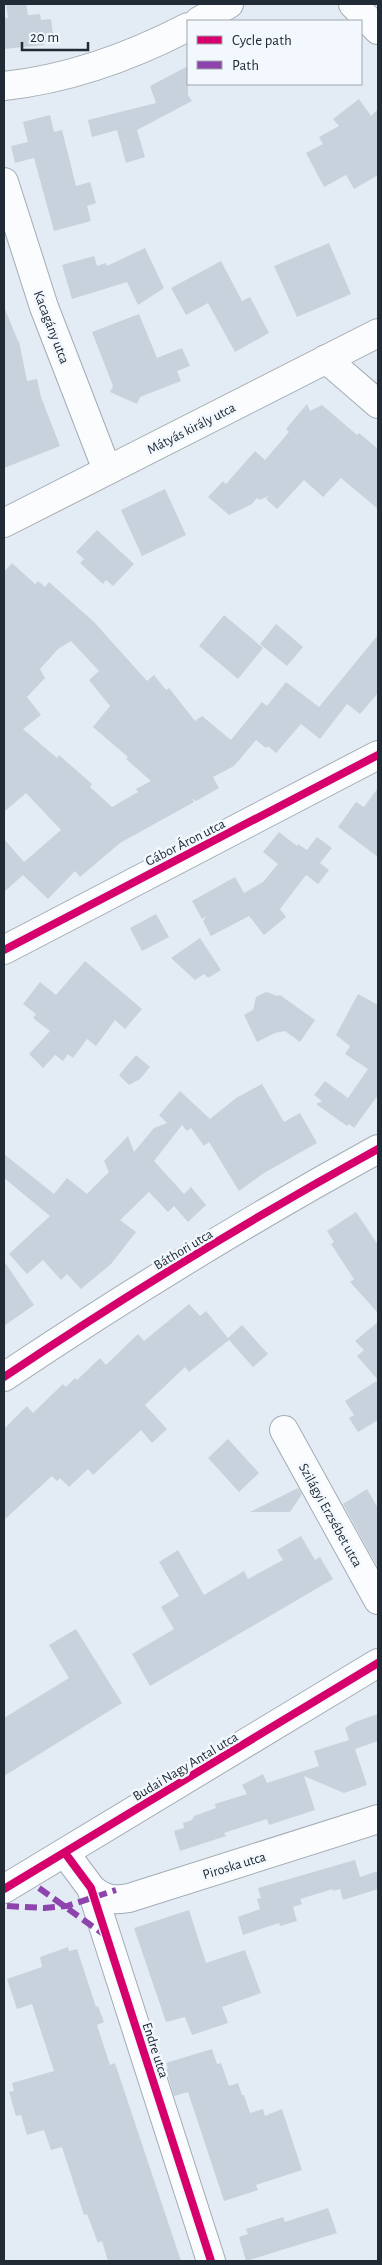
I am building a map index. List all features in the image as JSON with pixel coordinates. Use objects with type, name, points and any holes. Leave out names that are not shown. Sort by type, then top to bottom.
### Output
[{"type":"street","points":[[201,20],[229,4]]},
{"type":"street","points":[[354,4],[378,30]]},
{"type":"street","points":[[4,86],[42,81],[76,73],[138,51],[187,27]]},
{"type":"street","name":"Kacagány utca","points":[[4,182],[44,308],[107,470]]},
{"type":"street","name":"Mátyás király utca","points":[[4,523],[378,332]]},
{"type":"street","points":[[326,359],[378,404]]},
{"type":"street","name":"Gábor Áron utca","points":[[4,950],[378,755]]},
{"type":"street","name":"Báthori utca","points":[[4,1377],[114,1304],[378,1149]]},
{"type":"street","name":"Szilágyi Erzsébet utca","points":[[284,1430],[378,1600]]},
{"type":"street","name":"Budai Nagy Antal utca","points":[[4,1888],[378,1663]]},
{"type":"street","name":"Piroska utca","points":[[91,1888],[106,1898],[115,1900],[129,1898],[378,1819]]},
{"type":"street","name":"Endre utca","points":[[65,1853],[91,1888],[210,2261]]},
{"type":"building","points":[[6,4],[26,4],[28,15],[40,14],[41,20],[51,19],[54,41],[43,42],[44,45],[4,49],[4,18],[8,18]]},
{"type":"building","points":[[187,67],[188,95],[192,101],[137,130],[145,157],[126,163],[117,130],[92,137],[88,120],[156,103],[150,86]]},
{"type":"building","points":[[359,99],[371,116],[378,109],[378,175],[354,189],[346,175],[324,187],[306,153],[323,144],[319,137],[339,126],[333,119]]},
{"type":"building","points":[[50,115],[54,132],[62,130],[76,186],[90,182],[96,203],[87,206],[91,221],[54,231],[34,158],[15,163],[11,146],[28,142],[23,122]]},
{"type":"building","points":[[329,243],[351,294],[297,317],[274,266]]},
{"type":"building","points":[[145,248],[164,288],[138,305],[127,282],[72,299],[62,265],[94,256],[97,266],[106,263],[107,266]]},
{"type":"building","points":[[221,261],[242,301],[250,297],[269,333],[235,352],[208,303],[186,315],[171,288]]},
{"type":"building","points":[[4,309],[19,341],[27,381],[37,379],[41,397],[60,446],[4,468]]},
{"type":"building","points":[[139,314],[157,358],[182,348],[190,366],[177,371],[181,381],[140,397],[137,404],[110,392],[113,386],[92,332]]},
{"type":"building","points":[[307,404],[310,411],[322,405],[357,435],[359,433],[378,449],[378,509],[341,478],[323,497],[304,480],[277,509],[266,499],[269,496],[259,500],[257,498],[252,504],[229,515],[208,497],[223,481],[226,484],[255,451],[265,460],[289,432],[286,429]]},
{"type":"building","points":[[165,489],[186,535],[142,556],[121,510]]},
{"type":"building","points":[[97,530],[134,564],[113,586],[106,580],[103,584],[80,563],[84,559],[76,552]]},
{"type":"building","points":[[12,563],[35,584],[38,581],[45,587],[49,582],[94,622],[147,681],[154,675],[166,690],[169,688],[195,721],[202,716],[231,740],[262,702],[267,706],[286,682],[319,707],[378,635],[378,693],[360,714],[347,704],[320,739],[301,724],[276,753],[268,746],[266,748],[256,740],[234,766],[213,777],[219,788],[196,801],[192,798],[194,802],[120,843],[80,877],[75,871],[48,899],[23,875],[4,892],[4,839],[24,862],[61,830],[26,793],[4,812],[4,572]],"holes":[[[71,641],[99,671],[89,680],[110,706],[93,727],[128,757],[126,759],[151,781],[136,789],[138,792],[112,807],[90,787],[92,784],[59,755],[57,758],[23,729],[41,715],[27,697],[45,678],[40,669],[58,649]]]},
{"type":"building","points":[[224,615],[263,648],[238,679],[199,646]]},
{"type":"building","points":[[276,624],[303,647],[287,666],[260,644]]},
{"type":"building","points":[[378,788],[378,857],[338,827],[356,802],[364,807]]},
{"type":"building","points":[[279,832],[297,846],[298,844],[307,850],[317,837],[332,848],[320,863],[329,870],[318,884],[306,875],[280,909],[286,917],[264,935],[249,916],[211,936],[203,921],[207,916],[202,919],[192,901],[235,877],[244,893],[263,882],[278,864],[263,852]]},
{"type":"building","points":[[156,914],[169,937],[142,951],[130,928]]},
{"type":"building","points":[[200,938],[221,970],[208,978],[204,974],[195,980],[171,958]]},
{"type":"building","points":[[85,961],[142,1009],[125,1029],[115,1020],[96,1046],[87,1039],[73,1058],[68,1054],[63,1061],[55,1055],[43,1068],[29,1054],[50,1031],[33,1018],[36,1014],[23,1004],[40,982],[56,995]]},
{"type":"building","points":[[266,992],[280,995],[315,1020],[300,1042],[285,1031],[275,1033],[257,1042],[244,1015],[253,1010],[256,997]]},
{"type":"building","points":[[358,994],[378,1005],[378,1095],[354,1128],[349,1124],[347,1126],[316,1104],[322,1101],[314,1095],[325,1081],[348,1098],[368,1069],[345,1054],[350,1046],[336,1035]]},
{"type":"building","points":[[136,1055],[150,1067],[140,1079],[129,1085],[119,1075]]},
{"type":"building","points":[[262,1084],[284,1122],[300,1113],[317,1143],[264,1173],[239,1191],[209,1142],[204,1146],[191,1128],[187,1131],[182,1125],[154,1161],[184,1194],[191,1187],[206,1205],[188,1222],[174,1206],[168,1212],[149,1192],[120,1220],[136,1232],[111,1264],[81,1289],[67,1274],[61,1280],[43,1260],[27,1274],[9,1254],[50,1216],[4,1178],[4,1154],[54,1194],[67,1178],[87,1194],[109,1172],[104,1161],[128,1136],[134,1152],[154,1128],[167,1123],[159,1115],[180,1091],[210,1119],[236,1098]]},
{"type":"building","points":[[356,1212],[378,1245],[378,1313],[350,1282],[354,1279],[331,1244],[334,1242],[327,1231]]},
{"type":"building","points":[[4,1261],[34,1305],[4,1326]]},
{"type":"building","points":[[189,1304],[200,1316],[206,1311],[228,1338],[242,1325],[268,1354],[253,1367],[229,1340],[189,1372],[185,1367],[145,1405],[167,1429],[152,1443],[141,1430],[93,1475],[88,1469],[69,1487],[60,1478],[57,1481],[52,1476],[4,1520],[4,1429],[27,1406],[33,1413],[63,1384],[66,1387],[75,1378],[77,1380],[100,1358],[106,1365],[138,1334],[144,1341]]},
{"type":"building","points":[[378,1322],[378,1380],[357,1356],[364,1350],[355,1341]]},
{"type":"building","points":[[378,1380],[378,1420],[358,1432],[349,1418],[354,1415],[345,1401]]},
{"type":"building","points":[[228,1439],[259,1473],[239,1492],[208,1458]]},
{"type":"building","points":[[298,1488],[302,1494],[290,1512],[250,1512]]},
{"type":"building","points":[[367,1489],[378,1508],[378,1568],[343,1504]]},
{"type":"building","points":[[301,1536],[315,1560],[320,1557],[333,1579],[150,1686],[132,1654],[174,1629],[161,1607],[179,1596],[159,1562],[178,1550],[204,1595],[244,1571],[248,1579],[283,1560],[277,1550]]},
{"type":"building","points":[[76,1629],[122,1703],[4,1776],[4,1718],[69,1678],[49,1645]]},
{"type":"building","points":[[378,1714],[378,1741],[355,1749],[367,1785],[344,1793],[304,1776],[315,1810],[269,1825],[267,1819],[224,1833],[226,1836],[180,1851],[174,1831],[184,1828],[183,1823],[192,1820],[194,1816],[216,1808],[215,1804],[247,1794],[242,1785],[263,1774],[267,1783],[319,1766],[314,1751],[349,1740],[345,1728],[355,1722]]},
{"type":"building","points":[[355,1860],[360,1877],[378,1871],[378,1889],[343,1900],[340,1889],[333,1891],[333,1889],[300,1899],[302,1904],[293,1907],[297,1921],[280,1926],[279,1923],[243,1935],[238,1917],[260,1909],[257,1899],[261,1898],[258,1888]]},
{"type":"building","points":[[189,1910],[206,1963],[245,1950],[261,1993],[222,2007],[228,2023],[192,2035],[185,2017],[166,2022],[134,1928]]},
{"type":"building","points":[[68,1947],[69,1951],[77,1949],[96,2007],[98,2006],[104,2022],[97,2025],[110,2065],[115,2063],[181,2261],[108,2261],[102,2241],[98,2243],[87,2214],[84,2215],[62,2147],[51,2150],[44,2130],[27,2135],[21,2115],[16,2116],[9,2092],[14,2091],[12,2083],[54,2071],[32,2004],[17,2009],[7,1979],[42,1967],[40,1957]]},
{"type":"building","points":[[212,2049],[217,2064],[221,2063],[229,2086],[238,2083],[250,2113],[263,2109],[265,2116],[282,2109],[302,2170],[256,2185],[258,2190],[224,2201],[188,2092],[174,2096],[166,2069],[168,2068],[166,2063]]},
{"type":"building","points":[[328,2208],[337,2233],[246,2261],[239,2237],[248,2234],[246,2229],[283,2217],[285,2222]]},
{"type":"marked path","points":[[39,1888],[106,1936]]},
{"type":"marked path","points":[[7,1906],[44,1908],[67,1906],[116,1890]]},
{"type":"cycle path","points":[[4,950],[378,755]]},
{"type":"cycle path","points":[[4,1377],[188,1259],[378,1149]]},
{"type":"cycle path","points":[[4,1889],[378,1663]]},
{"type":"cycle path","points":[[65,1853],[91,1888],[211,2261]]}]
